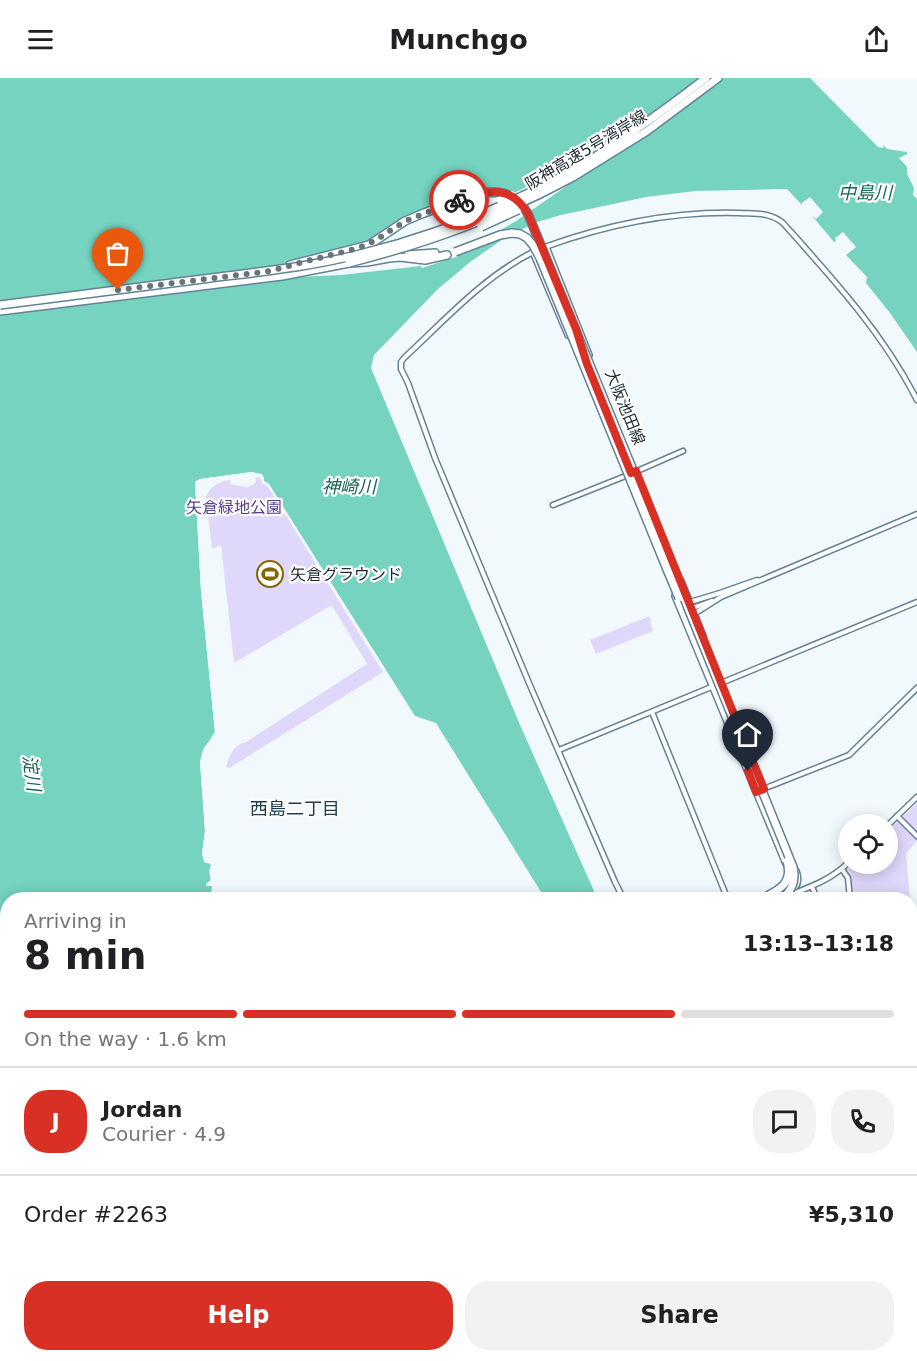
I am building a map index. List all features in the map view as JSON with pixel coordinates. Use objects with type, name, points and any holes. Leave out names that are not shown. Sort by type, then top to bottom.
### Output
[{"type":"highway","name":"阪神高速5号湾岸線","points":[[0,305],[271,271],[346,258],[416,239],[502,206],[570,172],[628,136],[706,78]]},
{"type":"highway","name":"阪神高速5号湾岸線","points":[[0,311],[282,276],[350,263],[444,236],[503,212],[593,166],[647,131],[718,78]]},
{"type":"highway","points":[[500,200],[570,172]]},
{"type":"highway","points":[[481,227],[527,205],[556,186]]},
{"type":"highway","points":[[359,248],[405,222],[483,192],[506,194],[519,201],[528,214],[793,867],[794,878],[789,892]]},
{"type":"highway","points":[[455,252],[508,233],[520,234],[530,241],[540,258],[674,579],[676,599]]},
{"type":"highway","points":[[271,271],[385,241]]},
{"type":"highway","points":[[350,263],[435,253]]},
{"type":"highway","points":[[400,257],[425,260],[447,255]]},
{"type":"highway","points":[[576,329],[587,364],[666,567],[788,863],[788,874],[783,886],[776,892]]},
{"type":"highway","points":[[619,448],[631,473]]},
{"type":"main road","name":"大阪池田線","points":[[546,247],[676,599],[791,876],[787,889],[782,892]]},
{"type":"main road","name":"大阪池田線","points":[[533,252],[692,608],[783,836],[798,878],[794,889],[786,892]]},
{"type":"street","points":[[620,892],[435,458],[400,367],[401,362],[496,275],[533,252],[606,229],[694,213],[770,215],[783,223],[847,295],[874,330],[917,400]]},
{"type":"street","points":[[553,505],[683,451]]},
{"type":"street","points":[[686,619],[692,608],[917,514]]},
{"type":"street","points":[[676,599],[684,608],[692,608],[772,575]]},
{"type":"street","points":[[559,750],[917,602]]},
{"type":"street","points":[[756,792],[849,755],[917,688]]},
{"type":"street","points":[[652,712],[725,892]]},
{"type":"street","points":[[898,815],[917,797]]},
{"type":"street","points":[[898,817],[917,836]]},
{"type":"street","points":[[799,892],[829,879],[838,872]]},
{"type":"street","points":[[845,874],[849,892]]},
{"type":"street","points":[[812,887],[814,892]]},
{"type":"green space","name":"矢倉緑地公園","points":[[261,477],[383,672],[229,768],[226,767],[229,758],[238,745],[367,664],[333,607],[330,606],[234,663],[221,545],[212,549],[206,497],[215,485],[221,482]]},
{"type":"green space","points":[[650,616],[653,631],[596,654],[590,640]]},
{"type":"green space","points":[[917,803],[917,841],[906,853],[909,892],[852,892],[851,874],[898,874],[898,821]]},
{"type":"water","points":[[0,78],[810,78],[878,147],[883,148],[885,145],[887,149],[907,152],[899,158],[907,167],[907,174],[914,188],[913,195],[917,199],[917,352],[866,283],[867,277],[846,255],[856,247],[843,232],[835,238],[834,242],[813,217],[816,219],[823,212],[810,197],[802,205],[787,189],[695,191],[646,197],[537,222],[506,237],[470,262],[438,289],[374,355],[371,368],[520,725],[594,892],[541,892],[436,723],[415,716],[269,484],[264,481],[264,478],[252,472],[200,479],[195,482],[201,591],[215,733],[203,750],[200,762],[205,831],[202,854],[204,862],[211,864],[211,880],[206,886],[212,886],[212,892],[0,892]]},
{"type":"pier","points":[[589,157],[596,168],[459,256],[422,268],[421,266],[341,275],[296,277],[410,221],[468,199],[494,198],[516,192]]},
{"type":"pier","points":[[252,472],[262,474],[264,481],[269,484],[263,484],[260,477],[255,475],[256,482],[247,487],[233,485],[230,478],[198,483],[204,484],[206,488],[204,504],[199,506],[199,510],[204,512],[207,534],[199,542],[203,573],[209,574],[211,600],[205,602],[208,637],[214,638],[216,665],[211,666],[218,733],[204,755],[202,773],[206,826],[204,858],[207,863],[205,862],[202,854],[205,831],[200,762],[203,750],[215,732],[201,591],[195,482],[200,479]]},
{"type":"pier","points":[[207,863],[214,865],[212,883],[215,886],[215,892],[212,892],[209,872],[211,865]]},
{"type":"way so far","points":[[118,290],[271,271],[359,248],[410,219],[459,200]]},
{"type":"place","name":"矢倉グラウンド","points":[[270,574]]},
{"type":"district","name":"西島二丁目","points":[[295,808]]},
{"type":"route","points":[[459,200],[483,192],[502,192],[515,198],[528,214],[576,329],[587,364],[631,473],[636,471],[764,789],[756,792],[748,771]]},
{"type":"water label","name":"中島川","points":[[865,192]]},
{"type":"water label","name":"神崎川","points":[[349,486]]},
{"type":"water label","name":"淀川","points":[[32,773]]}]
